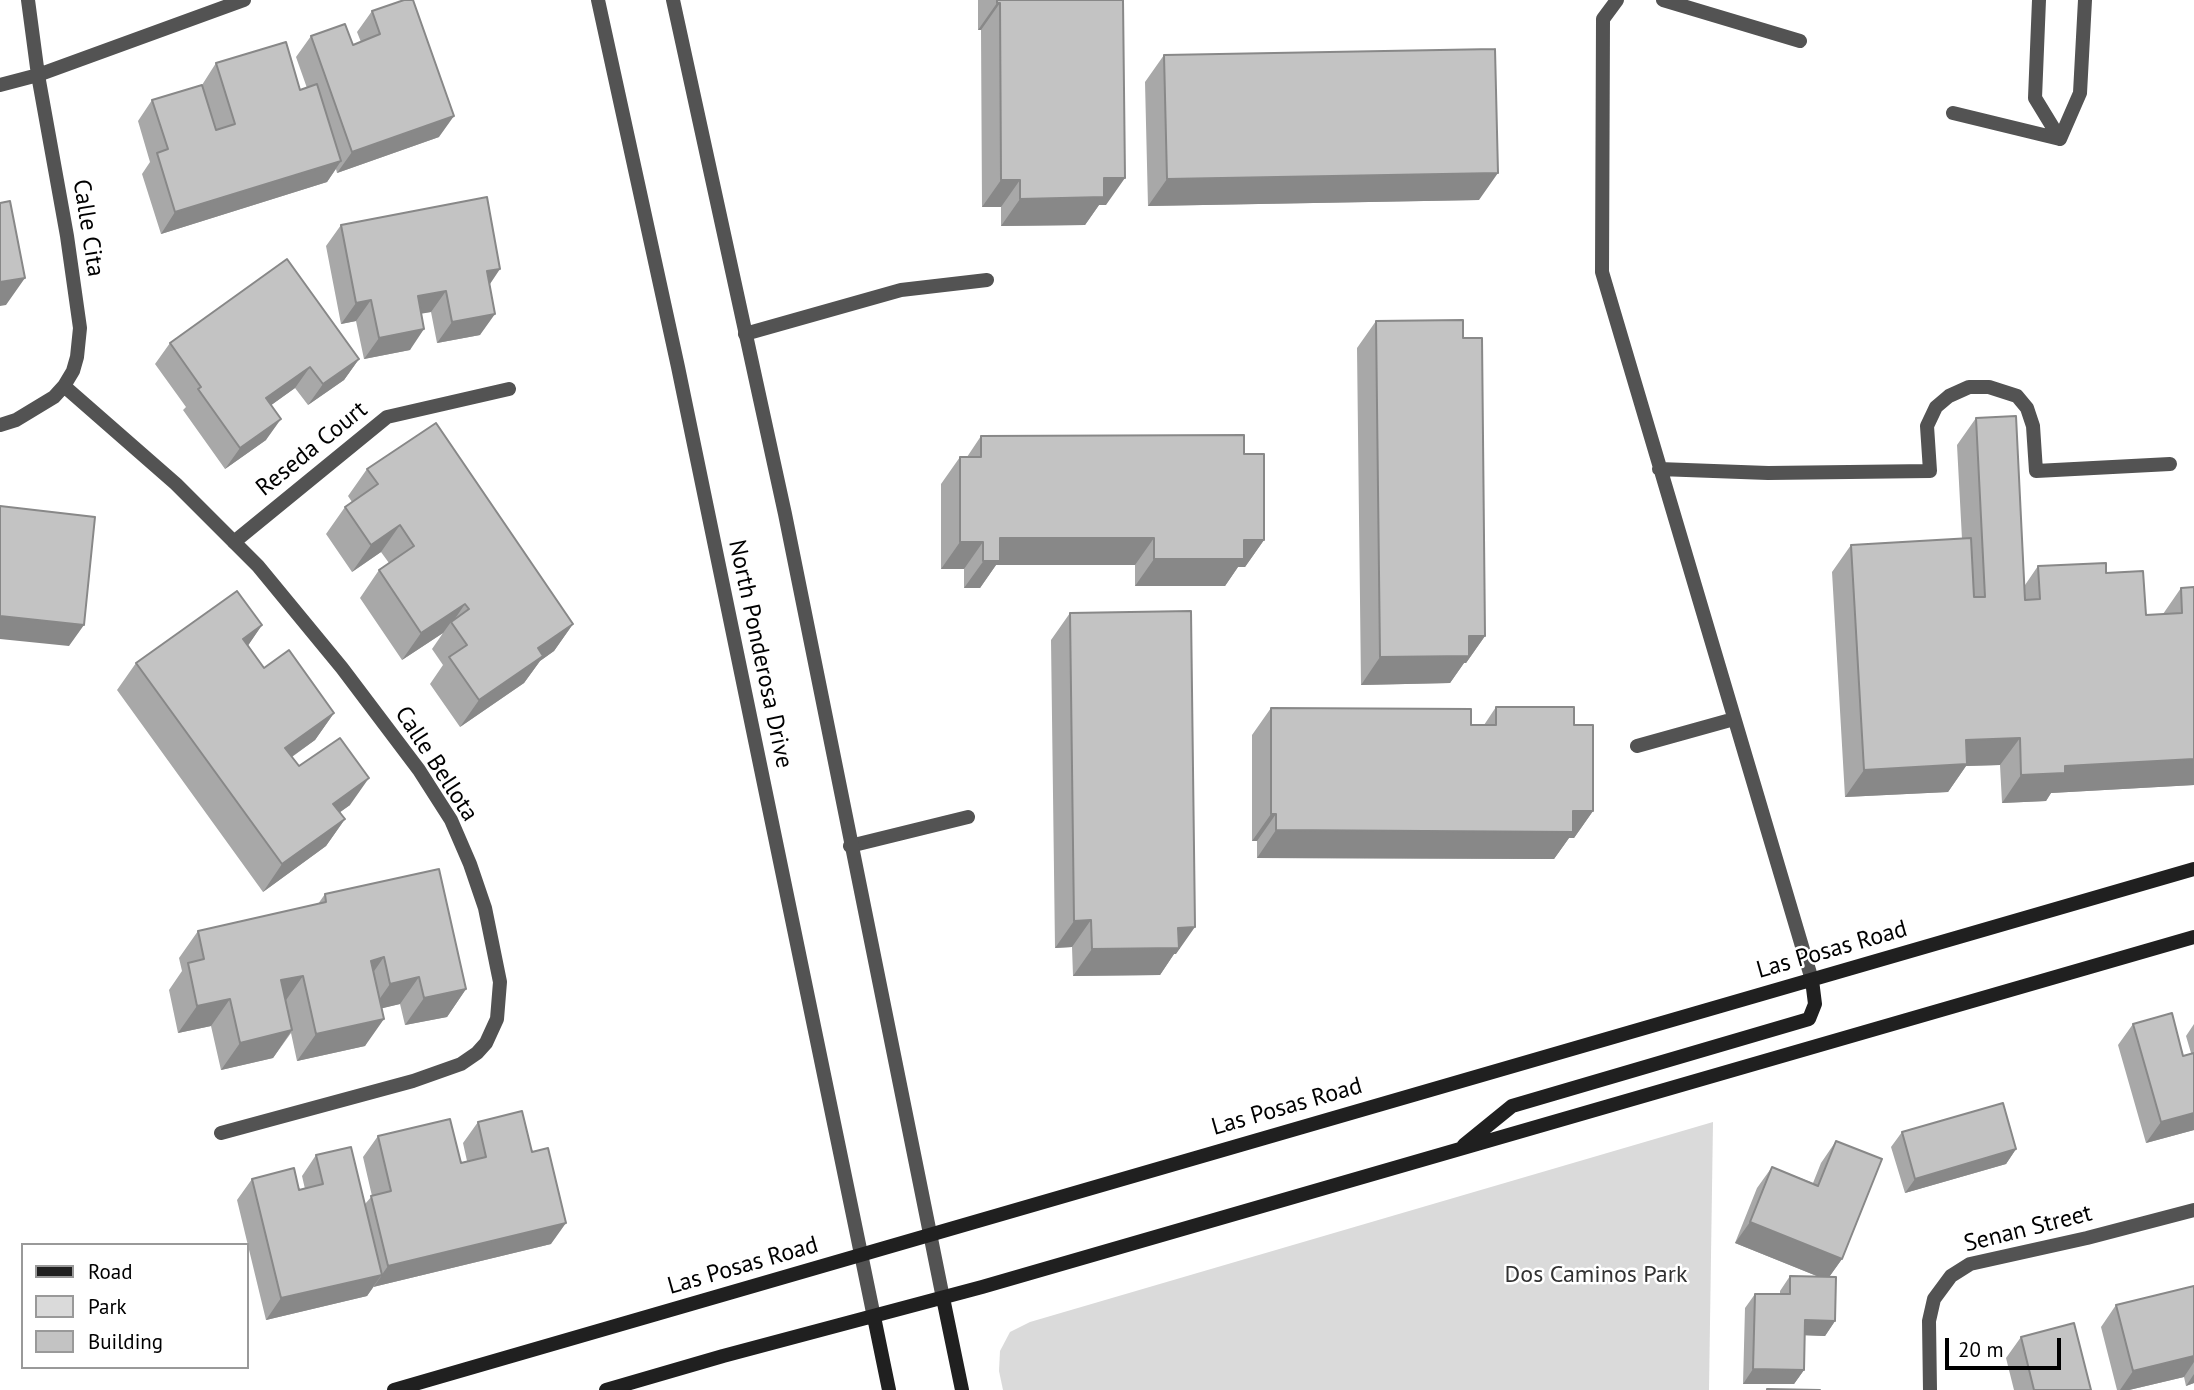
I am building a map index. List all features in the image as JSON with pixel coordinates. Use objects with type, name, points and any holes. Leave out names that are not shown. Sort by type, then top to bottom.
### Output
[{"type":"main road","name":"Las Posas Road","points":[[394,1390],[2194,869]]},
{"type":"main road","points":[[606,1390],[943,1298],[2194,937]]},
{"type":"main road","points":[[1459,1149],[1511,1106],[1809,1019],[1815,1004],[1812,980]]},
{"type":"main road","points":[[943,1298],[962,1390]]},
{"type":"main road","points":[[874,1317],[889,1390]]},
{"type":"street","name":"Calle Cita","points":[[0,425],[16,420],[54,397],[64,386],[77,357],[80,328],[28,0]]},
{"type":"street","points":[[0,85],[38,75],[244,0]]},
{"type":"street","name":"North Ponderosa Drive","points":[[598,0],[678,368],[874,1317]]},
{"type":"street","name":"North Ponderosa Drive","points":[[673,0],[785,514],[943,1298]]},
{"type":"street","points":[[1617,0],[1603,19],[1602,272],[1812,980]]},
{"type":"street","points":[[1663,0],[1800,41]]},
{"type":"street","points":[[2039,0],[2035,98],[2060,139]]},
{"type":"street","points":[[2060,139],[2080,93],[2085,0]]},
{"type":"street","points":[[1953,113],[2060,139]]},
{"type":"street","points":[[745,334],[901,290],[987,280]]},
{"type":"street","name":"Calle Bellota","points":[[64,386],[176,484],[258,566],[342,668],[419,770],[451,820],[485,908],[500,982],[497,1019],[486,1043],[477,1053],[461,1064],[413,1081],[221,1133]]},
{"type":"street","points":[[1659,469],[1768,472],[1930,471],[1927,426],[1936,407],[1949,396],[1969,387],[1989,387],[2017,396],[2034,426],[2036,471],[2170,464]]},
{"type":"street","name":"Reseda Court","points":[[234,542],[387,418],[509,389]]},
{"type":"street","points":[[1637,746],[1734,719]]},
{"type":"street","points":[[850,846],[968,817]]},
{"type":"street","name":"Senan Street","points":[[1930,1390],[1929,1321],[1934,1299],[1951,1276],[1970,1264],[2087,1238],[2194,1210]]},
{"type":"green space","name":"Dos Caminos Park","points":[[1713,1122],[1709,1390],[1003,1390],[999,1371],[1000,1351],[1010,1332],[1030,1322]]},
{"type":"building","points":[[404,0],[413,0],[454,116],[352,152],[311,36],[345,24],[353,45],[380,34],[372,11]]},
{"type":"building","points":[[997,0],[1123,0],[1125,178],[1104,178],[1104,197],[1020,199],[1020,180],[1001,180],[1000,3],[997,3]]},
{"type":"building","points":[[286,42],[300,90],[317,84],[341,161],[175,212],[157,153],[168,149],[152,100],[202,85],[216,130],[235,124],[216,63]]},
{"type":"building","points":[[1495,49],[1498,173],[1167,179],[1164,55]]},
{"type":"building","points":[[487,197],[500,269],[487,271],[495,314],[452,322],[446,291],[418,296],[424,329],[379,338],[371,300],[356,303],[341,225]]},
{"type":"building","points":[[10,201],[25,278],[0,282],[0,203]]},
{"type":"building","points":[[287,259],[359,359],[323,384],[310,367],[266,398],[281,419],[240,448],[198,389],[201,387],[170,343]]},
{"type":"building","points":[[1463,320],[1463,338],[1482,338],[1485,636],[1469,636],[1469,656],[1380,657],[1376,321]]},
{"type":"building","points":[[2016,416],[2025,600],[2040,599],[2038,566],[2106,563],[2106,573],[2143,571],[2146,615],[2182,613],[2181,588],[2194,587],[2194,759],[2065,766],[2065,773],[2021,775],[2020,738],[1966,740],[1967,764],[1864,770],[1851,545],[1971,538],[1974,597],[1985,597],[1976,418]]},
{"type":"building","points":[[436,423],[573,624],[538,648],[543,656],[479,700],[449,657],[467,645],[451,622],[469,609],[465,604],[421,633],[379,570],[414,546],[400,525],[371,545],[345,507],[378,484],[367,469]]},
{"type":"building","points":[[1244,435],[1244,454],[1264,454],[1264,540],[1244,540],[1244,559],[1154,559],[1154,538],[1000,538],[1000,561],[983,561],[983,542],[960,542],[960,457],[981,457],[981,436]]},
{"type":"building","points":[[0,506],[95,517],[84,625],[0,616]]},
{"type":"building","points":[[237,591],[262,625],[243,639],[264,668],[289,650],[334,713],[285,748],[299,766],[340,738],[369,778],[333,804],[345,819],[282,864],[136,663]]},
{"type":"building","points":[[1191,611],[1195,927],[1178,928],[1179,948],[1092,949],[1091,920],[1074,921],[1070,613]]},
{"type":"building","points":[[1496,707],[1574,707],[1574,725],[1593,725],[1593,811],[1573,811],[1573,832],[1276,830],[1276,814],[1271,814],[1271,708],[1471,709],[1471,725],[1496,725]]},
{"type":"building","points":[[439,869],[466,989],[424,998],[419,977],[390,984],[384,957],[371,961],[384,1019],[316,1034],[303,976],[281,980],[292,1030],[240,1043],[230,999],[197,1006],[188,963],[204,959],[198,931],[326,902],[325,894]]},
{"type":"building","points":[[2172,1013],[2183,1056],[2194,1053],[2194,1113],[2161,1122],[2133,1024]]},
{"type":"building","points":[[2003,1103],[2016,1149],[1915,1179],[1902,1132]]},
{"type":"building","points":[[522,1111],[532,1152],[548,1148],[566,1223],[388,1266],[371,1196],[391,1191],[378,1136],[450,1119],[461,1163],[486,1157],[478,1122]]},
{"type":"building","points":[[1836,1141],[1882,1159],[1842,1259],[1750,1222],[1772,1167],[1818,1186]]},
{"type":"building","points":[[351,1147],[382,1275],[281,1298],[252,1179],[294,1168],[299,1190],[323,1184],[316,1155]]},
{"type":"building","points":[[1790,1276],[1836,1277],[1835,1321],[1805,1320],[1804,1370],[1753,1369],[1755,1294],[1790,1294]]},
{"type":"building","points":[[2194,1286],[2194,1356],[2133,1371],[2116,1305]]},
{"type":"building","points":[[2074,1323],[2091,1390],[2034,1390],[2021,1337]]}]
